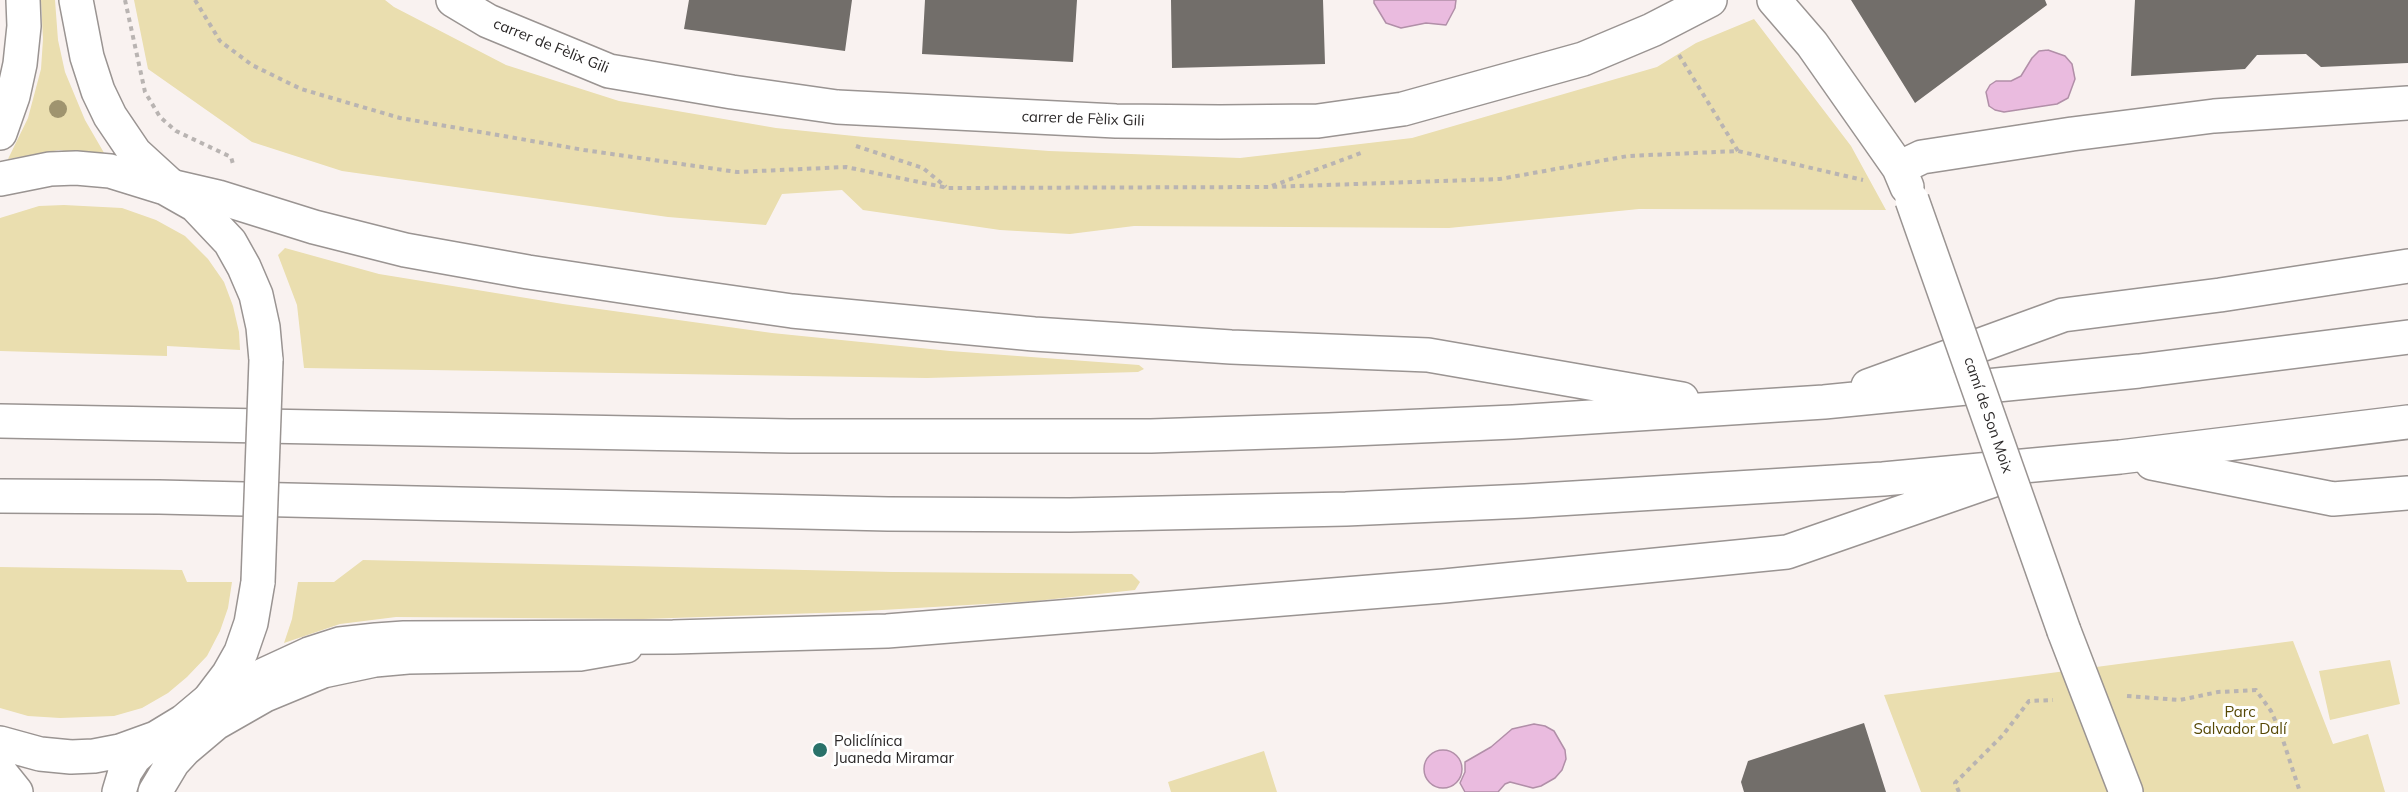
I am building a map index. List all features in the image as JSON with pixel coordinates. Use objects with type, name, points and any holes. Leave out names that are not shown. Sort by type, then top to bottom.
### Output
[{"type":"main road","points":[[0,14],[3,0]]},
{"type":"main road","points":[[0,133],[13,96],[20,64],[24,26],[23,0]]},
{"type":"main road","points":[[76,0],[87,57],[98,91],[110,116],[135,153],[184,195],[230,242],[256,295],[263,327],[266,360],[258,582],[251,623],[241,652],[228,675],[208,700],[184,720],[156,738],[135,758],[125,772],[119,792]]},
{"type":"main road","name":"carrer de Fèlix Gili","points":[[453,0],[488,21],[609,71],[732,92],[837,107],[1116,121],[1220,122],[1318,121],[1403,109],[1583,59],[1653,30],[1710,0]]},
{"type":"main road","name":"camí de Son Moix","points":[[1774,0],[1812,44],[1899,168],[2064,631],[2126,792]]},
{"type":"main road","points":[[1899,168],[1922,157],[2072,134],[2214,116],[2408,103]]},
{"type":"main road","points":[[0,180],[50,169],[76,168],[110,171],[184,195],[218,197],[314,227],[405,250],[528,272],[792,311],[1034,334],[1231,347],[1428,355],[1737,408]]},
{"type":"main road","points":[[1824,402],[2063,315],[2220,295],[2408,266]]},
{"type":"main road","points":[[0,421],[755,435],[1151,436],[1502,423],[1824,402],[2139,371],[2408,337]]},
{"type":"main road","points":[[0,496],[888,514],[1162,514],[1346,509],[1840,482],[2120,457],[2408,422]]},
{"type":"main road","points":[[2120,457],[2333,499],[2408,493]]},
{"type":"main road","points":[[208,700],[309,654],[340,644],[404,638],[673,637],[887,631],[1444,586],[1787,552],[2041,464]]},
{"type":"main road","points":[[155,792],[169,768],[184,750],[216,723],[265,695],[323,671],[366,662],[408,657],[580,654],[673,637]]},
{"type":"main road","points":[[0,743],[40,754],[71,758],[120,751],[156,738]]},
{"type":"main road","points":[[0,772],[16,792]]},
{"type":"path","points":[[195,0],[220,41],[252,65],[302,89],[400,118],[584,150],[737,172],[846,166],[948,188],[1269,188],[1500,179],[1628,156],[1738,151],[1862,180],[1899,168]]},
{"type":"path","points":[[1674,48],[1738,151]]},
{"type":"path","points":[[850,143],[923,168],[948,188]]},
{"type":"path","points":[[1269,188],[1308,172],[1369,152]]},
{"type":"green space","points":[[41,0],[55,0],[58,40],[65,72],[85,120],[107,158],[59,150],[8,159],[28,118],[41,69],[43,39]]},
{"type":"green space","points":[[134,0],[385,0],[394,7],[506,65],[619,101],[776,128],[1049,151],[1240,158],[1412,138],[1657,67],[1696,43],[1754,19],[1851,146],[1886,210],[1639,209],[1449,228],[1134,226],[1070,234],[1000,230],[863,210],[842,190],[782,194],[766,225],[668,217],[342,171],[252,142],[148,69]]},
{"type":"green space","points":[[39,206],[122,208],[156,220],[185,236],[208,259],[224,282],[233,306],[239,332],[240,350],[167,346],[167,356],[0,351],[0,218]]},
{"type":"green space","points":[[285,248],[379,274],[563,304],[772,333],[950,351],[1139,365],[1144,369],[1138,372],[927,378],[304,368],[297,305],[278,255]]},
{"type":"green space","points":[[363,560],[893,572],[1132,574],[1140,582],[1135,590],[1036,601],[848,612],[643,619],[396,617],[340,624],[284,643],[292,619],[298,582],[334,582]]},
{"type":"green space","points":[[0,567],[182,570],[187,582],[232,582],[228,608],[220,631],[207,656],[168,693],[142,708],[114,716],[60,718],[28,716],[0,708]]},
{"type":"green space","name":"Parc Salvador Dalí","points":[[2293,641],[2333,744],[2368,734],[2385,792],[1921,792],[1884,695]]},
{"type":"green space","points":[[2390,660],[2400,704],[2330,720],[2319,671]]},
{"type":"green space","points":[[1264,751],[1277,792],[1171,792],[1168,782]]},
{"type":"shaded area","points":[[1374,0],[1456,0],[1455,8],[1446,25],[1426,23],[1401,28],[1386,23]]},
{"type":"shaded area","points":[[2048,50],[2065,56],[2072,64],[2075,79],[2068,98],[2057,104],[2004,112],[1989,106],[1986,92],[1990,85],[1996,81],[2011,81],[2021,76],[2039,51]]},
{"type":"shaded area","points":[[1534,724],[1554,731],[1565,750],[1566,759],[1562,770],[1555,778],[1533,788],[1510,782],[1498,792],[1465,792],[1460,783],[1465,772],[1465,762],[1491,747],[1512,729]]},
{"type":"shaded area","points":[[1443,750],[1457,755],[1462,769],[1457,783],[1443,788],[1429,783],[1424,769],[1429,755]]},
{"type":"building","points":[[689,0],[852,0],[845,51],[684,29]]},
{"type":"building","points":[[925,0],[1077,0],[1073,62],[922,54]]},
{"type":"building","points":[[1171,0],[1323,0],[1325,64],[1172,68]]},
{"type":"building","points":[[1851,0],[2045,0],[2047,5],[1915,103]]},
{"type":"building","points":[[2135,0],[2408,0],[2408,63],[2321,67],[2306,54],[2257,55],[2245,69],[2131,76]]},
{"type":"building","points":[[1864,723],[1886,792],[1744,792],[1741,782],[1748,761]]},
{"type":"place","name":"Policlínica Juaneda Miramar","points":[[820,750]]}]
